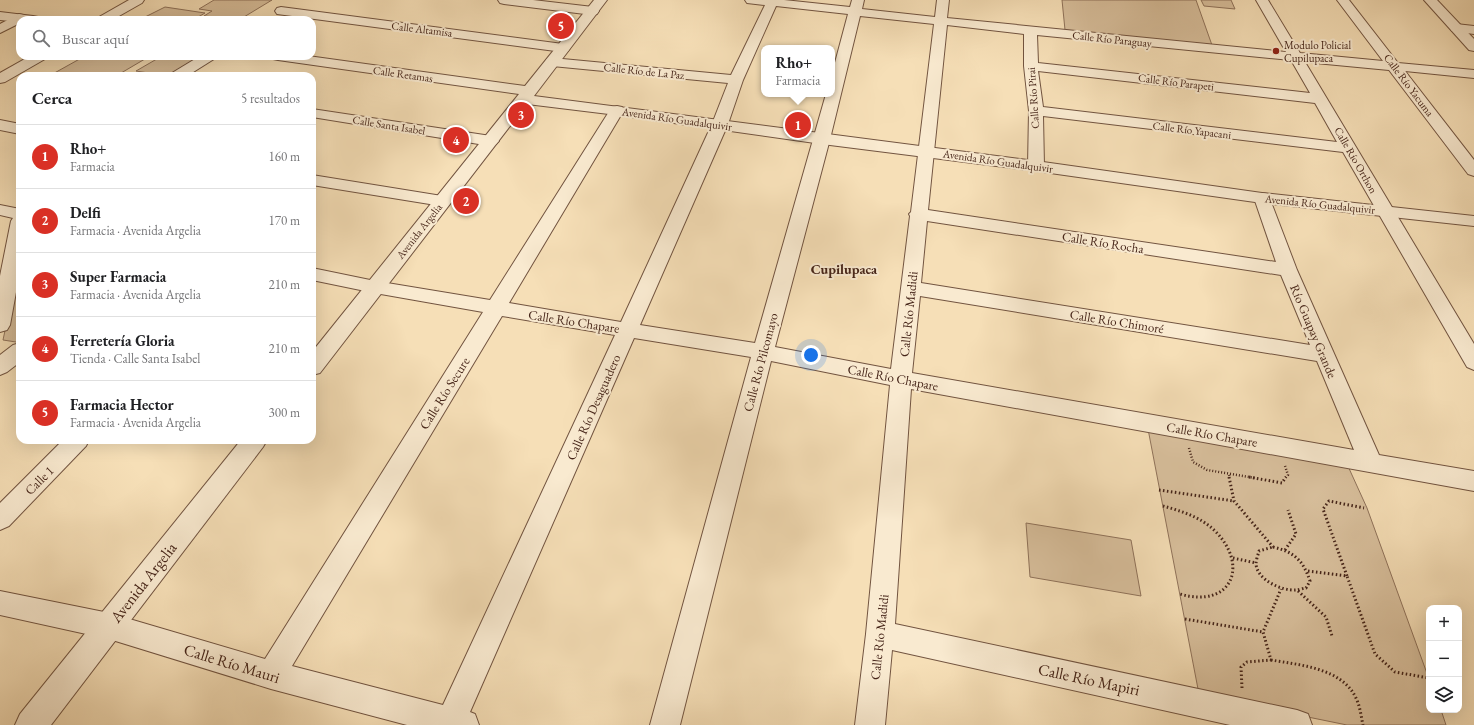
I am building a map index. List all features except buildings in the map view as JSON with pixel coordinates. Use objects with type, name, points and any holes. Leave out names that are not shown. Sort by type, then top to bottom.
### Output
[{"type":"street","points":[[109,16],[138,0]]},
{"type":"street","name":"Calle Altamisa","points":[[293,16],[276,14],[298,0]]},
{"type":"street","points":[[504,0],[597,5]]},
{"type":"street","name":"Calle Río Paraguay","points":[[751,0],[856,5],[940,20],[1030,31],[1296,58],[1474,74]]},
{"type":"street","name":"Calle Río Madidi","points":[[870,725],[880,634],[901,379],[918,214],[943,0]]},
{"type":"street","name":"Calle Río Orthon","points":[[1262,0],[1474,362]]},
{"type":"street","name":"Calle Río Yacuma","points":[[1343,0],[1396,67],[1474,171]]},
{"type":"street","points":[[1430,0],[1474,47]]},
{"type":"street","name":"Calle Río Desaguadero","points":[[455,724],[720,124],[736,80],[773,1]]},
{"type":"street","name":"Avenida Argelia","points":[[316,362],[597,5]]},
{"type":"street","name":"Calle Río Pilcomayo","points":[[835,88],[856,5]]},
{"type":"street","points":[[0,16],[16,18]]},
{"type":"street","name":"Calle Altamisa","points":[[316,19],[563,48]]},
{"type":"street","points":[[0,28],[16,20]]},
{"type":"street","points":[[1456,28],[1474,30]]},
{"type":"street","name":"Calle Río Pirai","points":[[1030,31],[1031,66],[1036,111],[1036,166]]},
{"type":"street","points":[[0,79],[33,60]]},
{"type":"street","points":[[183,72],[202,60]]},
{"type":"street","name":"Calle Retamas","points":[[303,60],[526,95]]},
{"type":"street","name":"Calle Río de La Paz","points":[[552,62],[736,80]]},
{"type":"street","name":"Calle Río Parapeti","points":[[1031,66],[1320,99]]},
{"type":"street","name":"Avenida Río Guadalquivir","points":[[526,95],[822,140],[1036,166],[1262,198],[1474,221]]},
{"type":"street","name":"Calle Río Pilcomayo","points":[[664,725],[763,352],[833,97]]},
{"type":"street","name":"Calle Río Secure","points":[[271,675],[617,110]]},
{"type":"street","name":"Calle Río Yapacani","points":[[1036,111],[1349,148]]},
{"type":"street","name":"Calle Santa Isabel","points":[[316,114],[491,141]]},
{"type":"street","points":[[0,125],[16,128]]},
{"type":"street","points":[[316,181],[442,201]]},
{"type":"street","name":"Río Guapay Grande","points":[[1262,198],[1288,270],[1371,462]]},
{"type":"street","points":[[0,210],[16,213]]},
{"type":"street","name":"Calle Río Rocha","points":[[918,214],[1288,270]]},
{"type":"street","points":[[0,325],[16,242]]},
{"type":"street","name":"Calle Río Chapare","points":[[316,275],[375,287],[496,308],[763,352],[901,379],[1474,481]]},
{"type":"street","name":"Calle Río Chimoré","points":[[911,288],[1324,355]]},
{"type":"street","points":[[0,367],[16,353]]},
{"type":"street","name":"Calle 1","points":[[0,519],[74,444]]},
{"type":"street","name":"Avenida Argelia","points":[[31,725],[252,444]]},
{"type":"street","name":"Calle Río Mauri","points":[[0,603],[109,626],[271,675],[455,724]]},
{"type":"street","name":"Calle Río Mapiri","points":[[880,634],[1297,725]]},
{"type":"path","points":[[1188,442],[1193,462],[1207,470],[1229,475],[1282,483],[1288,474],[1284,460]]},
{"type":"path","points":[[1229,475],[1234,501],[1273,547]]},
{"type":"path","points":[[1159,490],[1234,501]]},
{"type":"path","points":[[1364,508],[1328,501],[1323,509],[1375,654],[1395,672],[1426,678]]},
{"type":"path","points":[[1163,506],[1184,512],[1200,519],[1226,544],[1232,558],[1234,573],[1229,586],[1217,595],[1200,598],[1180,594]]},
{"type":"path","points":[[1285,550],[1296,534],[1288,510]]},
{"type":"path","points":[[1298,591],[1305,588],[1310,578],[1308,571],[1298,558],[1285,550],[1273,547],[1260,551],[1256,556],[1256,562],[1264,577],[1281,588],[1298,591],[1326,617],[1332,636]]},
{"type":"path","points":[[1232,558],[1256,562]]},
{"type":"path","points":[[1308,571],[1347,576]]},
{"type":"path","points":[[1271,660],[1263,632],[1281,588]]},
{"type":"path","points":[[1185,620],[1263,632]]},
{"type":"path","points":[[1242,691],[1241,668],[1247,662],[1271,660],[1324,670],[1341,680],[1355,695],[1363,725]]},
{"type":"shaded area","points":[[214,0],[272,0],[246,16],[204,16],[212,11],[199,9]]},
{"type":"shaded area","points":[[1062,0],[1196,0],[1213,48],[1065,30]]},
{"type":"shaded area","points":[[1201,0],[1231,0],[1235,9],[1204,6]]},
{"type":"shaded area","points":[[165,7],[205,13],[200,16],[147,16]]},
{"type":"shaded area","points":[[78,60],[143,60],[123,72],[56,72]]},
{"type":"shaded area","points":[[155,60],[194,60],[174,72],[136,71]]},
{"type":"shaded area","points":[[16,279],[16,342],[3,340]]},
{"type":"shaded area","points":[[1148,429],[1347,464],[1367,508],[1426,671],[1426,713],[1442,713],[1446,725],[1347,725],[1244,704],[1198,689]]},
{"type":"shaded area","points":[[1026,523],[1131,540],[1141,596],[1030,577]]},
{"type":"place","name":"Farmacia Hector","points":[[561,26]]},
{"type":"place","name":"Modulo Policial Cupilupaca","points":[[1276,51]]},
{"type":"place","name":"Super Farmacia","points":[[521,115]]},
{"type":"place","name":"Rho+","points":[[798,125]]},
{"type":"place","name":"Ferretería Gloria","points":[[456,140]]},
{"type":"place","name":"Delfi","points":[[466,201]]},
{"type":"district","name":"Cupilupaca","points":[[844,269]]}]
